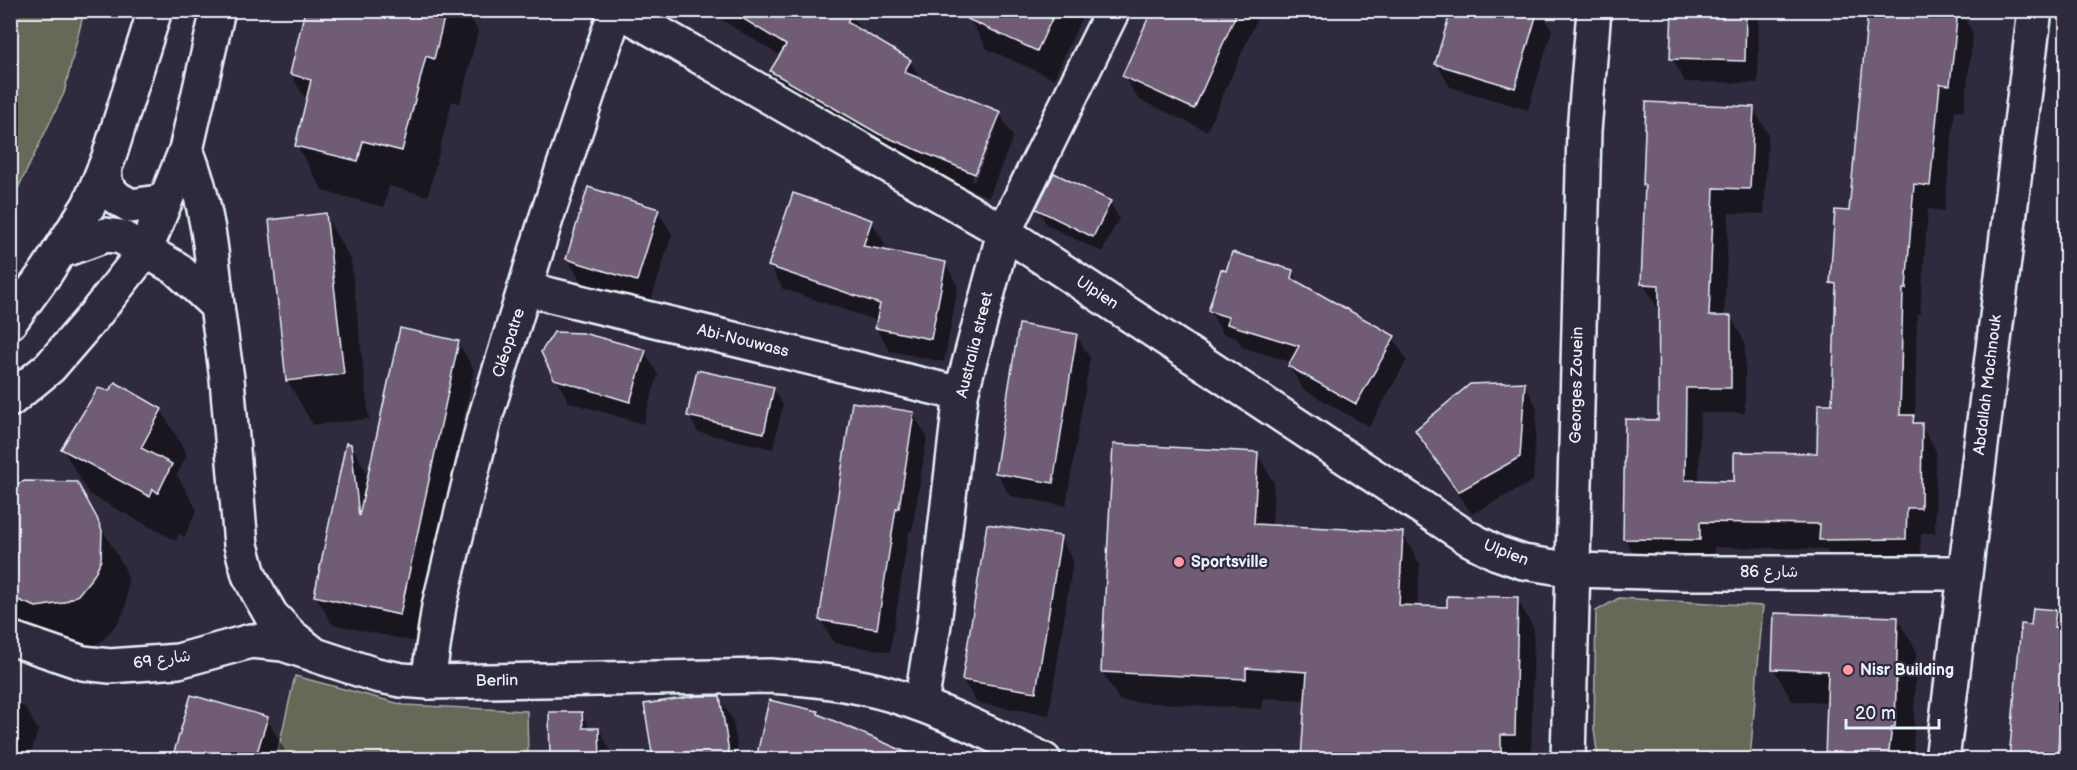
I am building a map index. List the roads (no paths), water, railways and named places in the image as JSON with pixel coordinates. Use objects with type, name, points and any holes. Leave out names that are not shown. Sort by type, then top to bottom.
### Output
[{"type":"main road","points":[[10,322],[89,205],[109,157],[155,10]]},
{"type":"main road","points":[[10,400],[50,367],[145,251],[186,150],[218,10]]},
{"type":"main road","name":"Ulpien","points":[[617,10],[1004,232],[1468,538],[1497,553],[1523,562],[1573,570]]},
{"type":"main road","name":"Cléopatre","points":[[428,682],[439,606],[485,418],[547,216],[617,10]]},
{"type":"main road","name":"Australia street","points":[[921,705],[934,624],[961,394],[1004,232],[1113,10]]},
{"type":"main road","name":"Georges Zouein","points":[[1568,759],[1584,131],[1594,10]]},
{"type":"main road","name":"Abdallah Machnouk","points":[[1942,759],[2035,10]]},
{"type":"main road","name":"Berlin","points":[[186,150],[198,178],[209,228],[227,379],[241,545],[249,575],[272,615],[291,636],[315,655],[376,675],[428,682],[770,676],[820,680],[858,687],[921,705],[1044,759]]},
{"type":"main road","points":[[104,170],[106,187],[117,198],[131,206],[165,201]]},
{"type":"main road","points":[[59,252],[106,235],[121,237],[176,268],[218,306]]},
{"type":"main road","name":"Abi-Nouwass","points":[[526,289],[961,394]]},
{"type":"main road","name":"شارع 86","points":[[1573,570],[1684,573],[1965,573]]},
{"type":"main road","name":"شارع 69","points":[[10,638],[83,663],[110,666],[178,661],[251,641],[283,644],[315,655]]},
{"type":"place","name":"Sportsville","points":[[1179,562]]},
{"type":"place","name":"Nisr Building","points":[[1848,670]]}]
